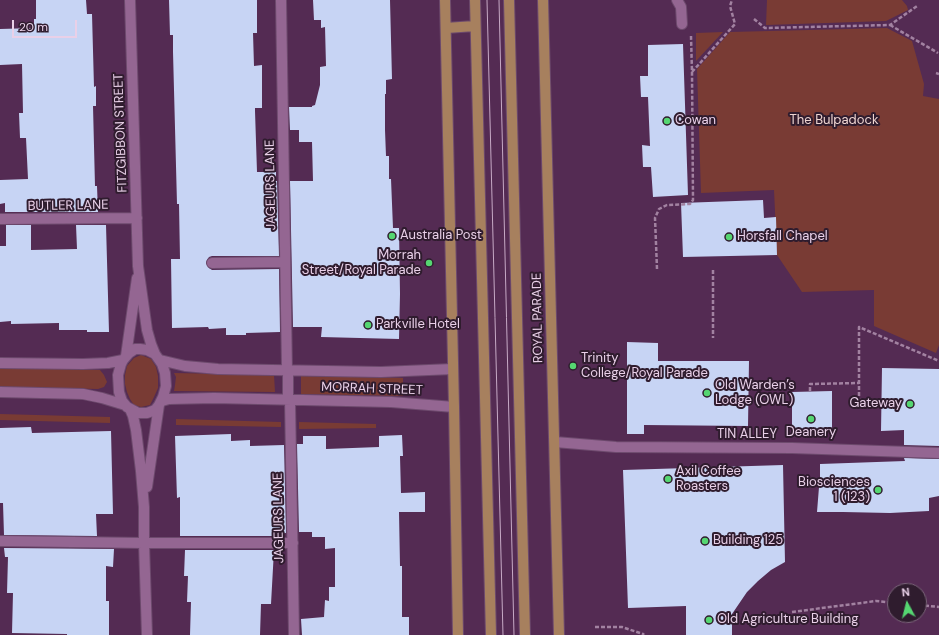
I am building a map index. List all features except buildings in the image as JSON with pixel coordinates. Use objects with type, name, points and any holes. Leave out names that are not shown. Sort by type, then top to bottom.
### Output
[{"type":"main road","points":[[445,0],[458,635]]},
{"type":"main road","points":[[475,0],[491,635]]},
{"type":"main road","name":"ROYAL PARADE","points":[[509,0],[525,635]]},
{"type":"main road","name":"ROYAL PARADE","points":[[543,0],[560,635]]},
{"type":"main road","points":[[446,28],[475,26]]},
{"type":"street","name":"FITZGIBBON STREET","points":[[130,0],[138,266],[147,330],[151,344],[158,357]]},
{"type":"street","name":"JAGEURS LANE","points":[[281,0],[287,370]]},
{"type":"street","points":[[677,0],[681,7],[682,24]]},
{"type":"street","name":"BUTLER LANE","points":[[0,219],[137,218]]},
{"type":"street","points":[[212,264],[285,262]]},
{"type":"street","name":"FITZGIBBON STREET","points":[[125,358],[138,266]]},
{"type":"street","points":[[0,392],[82,394],[102,398],[128,407],[138,412],[147,413],[155,410],[165,392],[166,378],[164,368],[158,357],[147,350],[135,349],[125,358],[120,369],[118,380],[120,397],[128,407],[133,416],[141,472],[144,507],[147,635]]},
{"type":"street","name":"MORRAH STREET","points":[[158,357],[176,364],[194,367],[381,372],[453,369]]},
{"type":"street","points":[[0,362],[83,364],[104,363],[125,358]]},
{"type":"street","points":[[287,370],[289,400]]},
{"type":"street","name":"MORRAH STREET","points":[[160,403],[169,399],[201,398],[391,402],[454,407]]},
{"type":"street","name":"JAGEURS LANE","points":[[289,400],[294,635]]},
{"type":"street","points":[[144,507],[160,403]]},
{"type":"street","name":"TIN ALLEY","points":[[555,442],[616,447],[792,448],[939,453]]},
{"type":"street","points":[[0,541],[293,543]]},
{"type":"path","points":[[692,72],[735,24],[730,6],[732,0]]},
{"type":"path","points":[[890,25],[917,6]]},
{"type":"path","points":[[754,19],[765,28],[890,25],[938,53]]},
{"type":"path","points":[[657,269],[655,218],[659,209],[667,205],[690,204],[693,200],[692,72],[690,32]]},
{"type":"path","points":[[713,270],[714,338]]},
{"type":"path","points":[[859,402],[859,327],[939,361]]},
{"type":"path","points":[[810,391],[810,384],[859,383]]},
{"type":"path","points":[[792,612],[876,601],[887,602]]},
{"type":"path","points":[[927,606],[939,607]]},
{"type":"path","points":[[594,627],[622,627],[644,635]]},
{"type":"green space","points":[[767,0],[902,0],[907,6],[908,10],[886,21],[766,25]]},
{"type":"green space","name":"The Bulpadock","points":[[887,28],[912,41],[924,84],[923,96],[939,99],[939,345],[936,353],[874,326],[874,290],[802,292],[777,255],[774,190],[701,193],[697,69],[730,32]]},
{"type":"green space","points":[[723,32],[696,61],[696,33]]},
{"type":"green space","points":[[141,355],[151,359],[156,367],[158,388],[150,405],[141,407],[134,405],[130,399],[125,384],[125,375],[127,366],[134,358]]},
{"type":"green space","points":[[0,367],[100,370],[107,382],[104,387],[98,389],[0,387]]},
{"type":"green space","points":[[174,373],[274,375],[275,392],[174,391],[176,377]]},
{"type":"green space","points":[[301,376],[403,378],[403,396],[301,394]]},
{"type":"green space","points":[[0,414],[110,417],[110,423],[0,420]]},
{"type":"green space","points":[[176,419],[281,422],[281,427],[176,425]]},
{"type":"green space","points":[[299,422],[376,424],[376,428],[299,429]]},
{"type":"tram line","points":[[487,0],[503,635]]},
{"type":"tram line","points":[[499,0],[514,635]]},
{"type":"place","name":"Cowan","points":[[667,121]]},
{"type":"place","name":"Australia Post","points":[[392,236]]},
{"type":"place","name":"Horsfall Chapel","points":[[729,237]]},
{"type":"place","name":"Morrah Street/Royal Parade","points":[[429,263]]},
{"type":"place","name":"Parkville Hotel","points":[[368,325]]},
{"type":"place","name":"Trinity College/Royal Parade","points":[[573,366]]},
{"type":"place","name":"Old Warden’s Lodge (OWL)","points":[[707,393]]},
{"type":"place","name":"Gateway","points":[[910,404]]},
{"type":"place","name":"Deanery","points":[[811,419]]},
{"type":"place","name":"Axil Coffee Roasters","points":[[668,479]]},
{"type":"place","name":"Biosciences 1 (123)","points":[[878,490]]},
{"type":"place","name":"Building 125","points":[[705,541]]},
{"type":"place","name":"Old Agriculture Building","points":[[709,620]]}]
